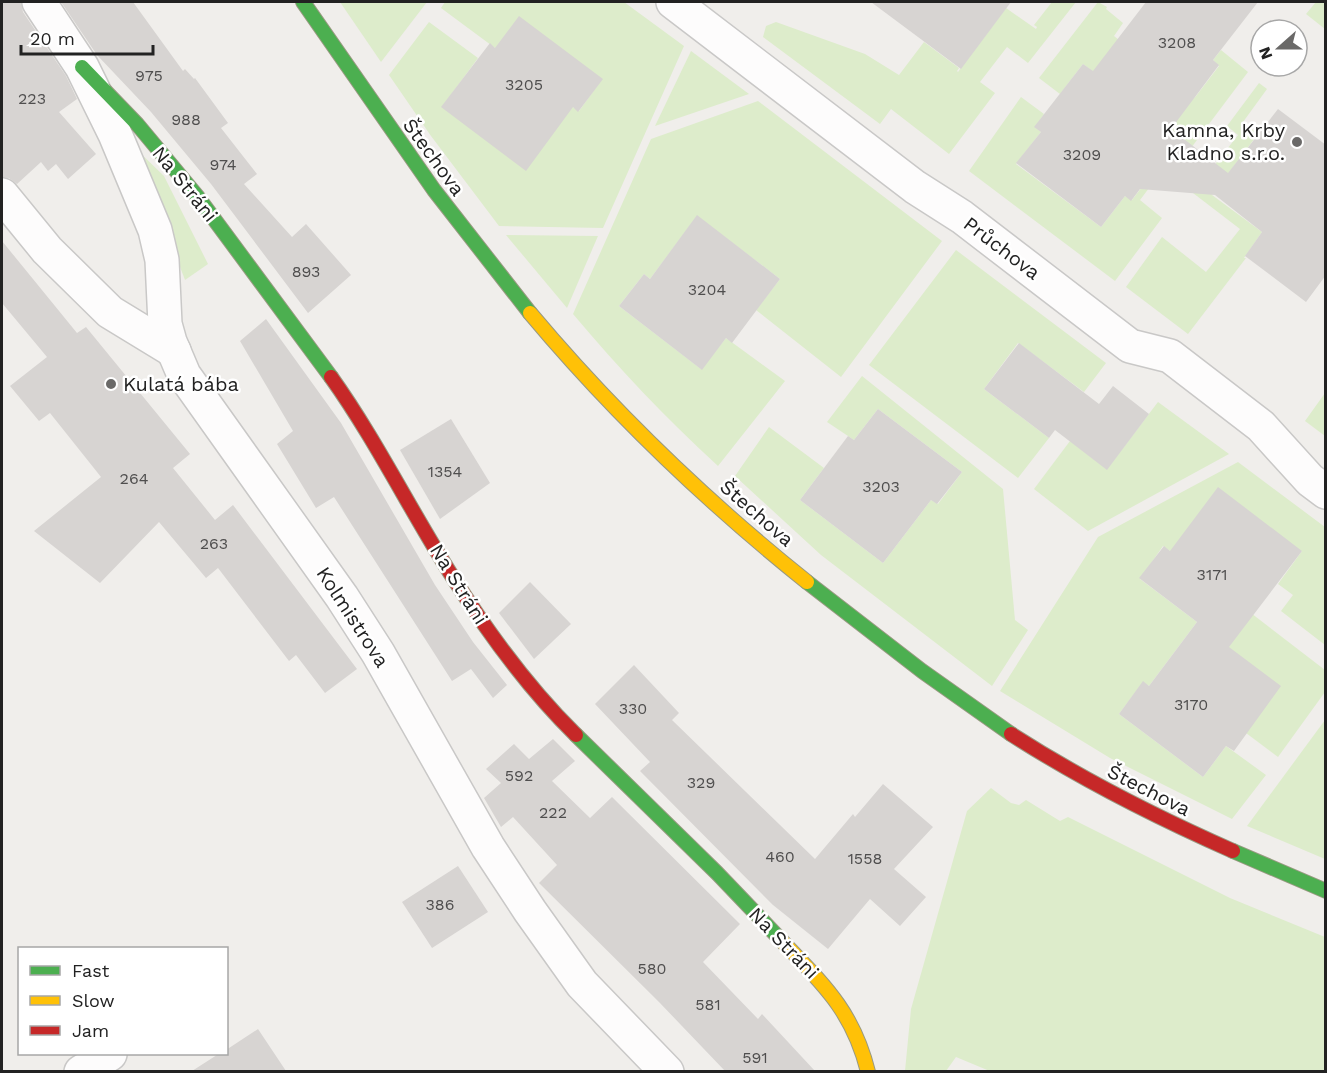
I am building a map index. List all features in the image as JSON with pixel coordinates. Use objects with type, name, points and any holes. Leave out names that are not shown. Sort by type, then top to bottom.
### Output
[{"type":"street","name":"Na Stráni","points":[[39,2],[82,67],[115,134],[155,230],[162,261],[165,324],[174,351]]},
{"type":"street","name":"Štechova","points":[[303,2],[407,154],[468,237],[525,307],[650,444],[727,514],[806,582],[888,646],[992,722],[1051,759],[1152,815],[1326,891]]},
{"type":"street","name":"Průchova","points":[[674,2],[915,187],[962,217],[1130,346],[1170,356],[1261,426],[1310,480],[1326,492]]},
{"type":"street","name":"Na Stráni","points":[[82,67],[137,124],[190,187],[309,346],[357,413],[451,575],[482,622],[547,707],[717,873],[830,991],[844,1009],[854,1028],[868,1071]]},
{"type":"street","points":[[2,195],[47,250],[110,312],[174,351]]},
{"type":"street","name":"Kolmistrova","points":[[174,351],[184,375],[342,597],[378,653],[488,847],[530,911],[582,984],[667,1071]]},
{"type":"street","points":[[81,1071],[107,1055]]},
{"type":"green space","points":[[340,2],[427,2],[381,62]]},
{"type":"green space","points":[[445,2],[624,2],[684,46],[603,228],[499,226],[431,136],[389,75],[429,22],[478,58],[442,107],[573,107],[579,111],[602,79],[495,48],[441,8]]},
{"type":"green space","points":[[1052,2],[1076,2],[1028,63],[1007,47],[980,82],[995,93],[949,154],[891,109],[880,124],[763,37],[766,26],[776,22],[865,54],[899,75],[924,42],[959,68],[958,72],[1006,8],[1036,29],[1034,25]]},
{"type":"green space","points":[[1098,2],[1107,7],[1106,9],[1123,23],[1114,36],[1124,44],[1099,76],[1083,64],[1060,94],[1039,78]]},
{"type":"green space","points":[[1316,2],[1325,2],[1325,29],[1306,14]]},
{"type":"green space","points":[[1221,50],[1248,72],[1182,160],[1162,171],[1140,200],[1162,218],[1115,281],[969,171],[1021,97],[1044,114],[1035,127],[1041,132],[1016,164],[1101,227],[1125,196],[1132,200],[1180,137],[1165,125],[1196,96],[1219,66],[1213,60]]},
{"type":"green space","points":[[691,51],[749,94],[655,126]]},
{"type":"green space","points":[[1259,83],[1267,89],[1243,122],[1258,134],[1212,195],[1262,232],[1244,258],[1246,258],[1188,334],[1126,287],[1162,237],[1206,272],[1240,229],[1193,193],[1238,135],[1227,126]]},
{"type":"green space","points":[[758,101],[942,241],[841,377],[756,310],[780,279],[697,216],[650,279],[644,274],[619,306],[701,369],[726,338],[785,381],[718,466],[643,393],[573,314],[651,139]]},
{"type":"green space","points":[[135,148],[164,176],[208,264],[185,280]]},
{"type":"green space","points":[[506,235],[598,236],[567,308]]},
{"type":"green space","points":[[956,250],[1106,363],[1084,392],[1018,343],[984,389],[1049,438],[1018,478],[869,365]]},
{"type":"green space","points":[[862,376],[1003,489],[1015,620],[1028,630],[992,686],[821,555],[735,476],[769,427],[824,468],[800,500],[883,563],[931,500],[938,504],[962,472],[878,409],[854,440],[827,422]]},
{"type":"green space","points":[[1325,393],[1325,436],[1305,421]]},
{"type":"green space","points":[[1158,402],[1229,454],[1088,531],[1034,489],[1070,441],[1107,469]]},
{"type":"green space","points":[[1238,462],[1325,527],[1325,645],[1281,611],[1293,595],[1278,584],[1302,551],[1170,551],[1163,546],[1140,579],[1197,622],[1149,686],[1143,682],[1119,714],[1203,777],[1226,746],[1266,775],[1232,819],[1110,758],[1000,691],[1098,537]]},
{"type":"green space","points":[[1247,610],[1325,670],[1325,692],[1278,757],[1246,733],[1223,642]]},
{"type":"green space","points":[[1325,720],[1325,859],[1247,826]]},
{"type":"green space","points":[[991,788],[1011,803],[1019,805],[1026,800],[1060,821],[1068,817],[1230,898],[1325,937],[1325,1071],[992,1072],[956,1057],[946,1071],[905,1071],[911,1009],[967,811]]},
{"type":"building","points":[[2,2],[21,2],[23,12],[66,76],[77,99],[59,112],[96,154],[68,179],[56,164],[48,171],[41,162],[17,184],[9,178],[2,177]]},
{"type":"building","points":[[61,2],[133,2],[183,71],[185,69],[195,78],[228,123],[221,128],[257,174],[244,184],[292,237],[306,224],[351,275],[308,313],[211,184],[151,112],[97,55]]},
{"type":"building","points":[[871,2],[1011,2],[961,69]]},
{"type":"building","points":[[1146,2],[1258,2],[1213,60],[1219,65],[1171,129],[1228,173],[1278,109],[1326,145],[1326,275],[1306,302],[1245,256],[1262,232],[1215,195],[1140,189],[1131,201],[1125,196],[1101,227],[1016,163],[1041,132],[1034,127],[1083,64],[1093,71]]},
{"type":"building","points":[[519,16],[603,79],[578,112],[573,107],[526,171],[441,107],[490,43],[495,48]]},
{"type":"building","points":[[697,215],[780,279],[732,343],[726,338],[702,370],[619,306],[644,274],[650,279]]},
{"type":"building","points":[[2,241],[77,333],[86,327],[190,454],[173,468],[215,520],[233,505],[357,669],[325,693],[296,655],[289,661],[218,568],[206,578],[159,522],[100,583],[34,531],[101,477],[50,413],[39,421],[10,386],[47,357],[2,303]]},
{"type":"building","points":[[266,319],[341,423],[435,585],[473,642],[507,685],[493,698],[471,669],[452,681],[334,497],[316,508],[277,444],[293,431],[240,341]]},
{"type":"building","points":[[1019,343],[1099,404],[1113,386],[1149,414],[1107,470],[1055,430],[1049,438],[984,389]]},
{"type":"building","points":[[878,409],[962,472],[937,504],[931,500],[883,563],[800,500],[848,436],[854,440]]},
{"type":"building","points":[[451,419],[490,483],[440,519],[400,450]]},
{"type":"building","points":[[1218,487],[1302,551],[1229,647],[1281,686],[1234,751],[1226,746],[1203,777],[1119,714],[1143,681],[1149,686],[1197,622],[1139,578],[1164,546],[1170,551]]},
{"type":"building","points":[[530,582],[571,624],[534,659],[499,613]]},
{"type":"building","points":[[634,665],[679,713],[672,720],[815,859],[853,814],[855,817],[883,784],[933,827],[894,869],[926,897],[900,926],[870,899],[828,949],[773,905],[640,771],[650,762],[595,704]]},
{"type":"building","points":[[553,739],[575,761],[552,781],[590,818],[612,797],[740,924],[703,962],[758,1019],[762,1014],[815,1071],[725,1071],[539,883],[557,865],[513,817],[501,827],[484,798],[501,783],[486,769],[514,744],[529,759]]},
{"type":"building","points":[[458,866],[488,912],[432,948],[402,902]]},
{"type":"building","points":[[258,1029],[286,1071],[192,1071],[217,1055],[228,1055],[228,1049]]},
{"type":"traffic: fast","points":[[303,2],[434,190],[530,313]]},
{"type":"traffic: fast","points":[[82,67],[137,124],[197,196],[331,377]]},
{"type":"traffic: fast","points":[[807,582],[922,671],[1011,734]]},
{"type":"traffic: fast","points":[[576,735],[717,873],[781,940]]},
{"type":"traffic: fast","points":[[1233,851],[1326,891]]},
{"type":"traffic: slow","points":[[530,313],[594,385],[662,454],[733,520],[807,582]]},
{"type":"traffic: slow","points":[[781,940],[823,985],[845,1015],[862,1051],[868,1072]]},
{"type":"traffic: jam","points":[[331,377],[363,425],[452,576],[480,618],[525,679],[576,735]]},
{"type":"traffic: jam","points":[[1011,734],[1119,797],[1233,851]]},
{"type":"place","name":"Kamna, Krby Kladno s.r.o.","points":[[1297,142]]},
{"type":"place","name":"Kulatá bába","points":[[111,384]]}]
